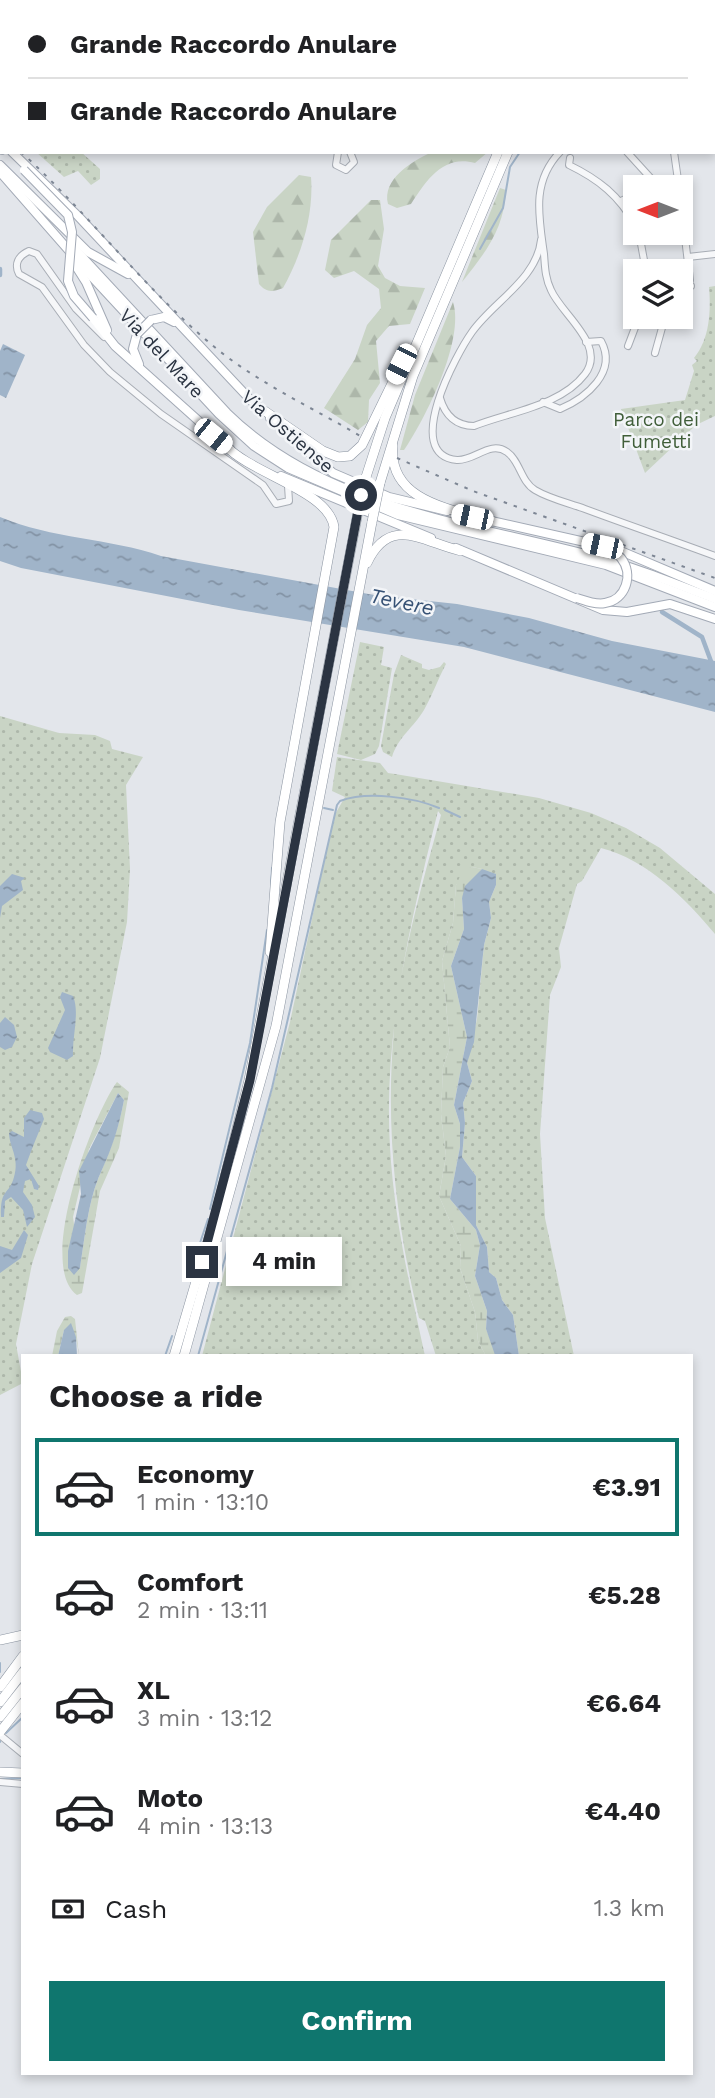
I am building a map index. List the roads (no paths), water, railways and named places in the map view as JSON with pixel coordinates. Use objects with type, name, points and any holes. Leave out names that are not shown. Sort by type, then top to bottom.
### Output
[{"type":"highway","points":[[175,1354],[231,1157],[267,996],[366,477],[383,423],[497,154]]},
{"type":"highway","points":[[185,1354],[273,1038],[380,483],[401,409],[507,154]]},
{"type":"highway","points":[[256,405],[329,454],[342,457],[355,453],[436,298]]},
{"type":"highway","points":[[401,409],[393,456],[402,483],[425,500],[492,521]]},
{"type":"highway","points":[[226,446],[256,469],[325,507],[332,518],[334,536],[277,841],[267,996]]},
{"type":"highway","points":[[361,583],[368,561],[380,542],[392,535],[407,535],[461,551]]},
{"type":"highway","points":[[0,1640],[21,1635]]},
{"type":"highway","points":[[0,1687],[21,1659]]},
{"type":"highway","points":[[0,1702],[21,1675]]},
{"type":"highway","points":[[0,1717],[21,1691]]},
{"type":"highway","points":[[0,1733],[21,1706]]},
{"type":"highway","points":[[0,1773],[21,1773]]},
{"type":"main road","name":"Via Ostiense","points":[[6,154],[68,215],[72,232],[68,281],[74,296],[92,321],[226,446],[282,476],[612,612],[670,604],[715,617]]},
{"type":"main road","name":"Via Ostiense","points":[[14,154],[78,216],[256,405],[317,462],[339,476],[394,499],[602,546],[715,588]]},
{"type":"main road","points":[[1,170],[89,254],[141,284]]},
{"type":"main road","points":[[1,170],[80,271],[107,331],[129,358]]},
{"type":"main road","name":"Via del Mare","points":[[1,170],[222,408],[249,434],[286,460],[401,510],[602,559],[715,599]]},
{"type":"main road","name":"Via del Mare","points":[[1,170],[111,298],[219,414],[247,440],[283,465],[313,481],[398,515],[602,564],[715,607]]},
{"type":"main road","points":[[141,368],[133,349],[137,334],[151,320],[164,317],[179,325]]},
{"type":"main road","points":[[577,598],[607,603],[619,596],[625,587],[628,575],[625,563],[616,553],[602,546]]},
{"type":"street","points":[[338,154],[336,165],[346,170],[354,162],[352,154]]},
{"type":"street","points":[[435,415],[448,416],[463,425],[474,426],[543,402],[567,390],[586,373],[591,359],[586,342],[554,297],[544,267],[540,190],[548,167],[558,154]]},
{"type":"street","points":[[629,154],[646,175]]},
{"type":"street","points":[[674,154],[677,175]]},
{"type":"street","points":[[570,158],[569,165],[596,180],[623,204]]},
{"type":"street","points":[[541,240],[532,267],[473,330],[450,367],[435,415],[435,442],[446,456],[465,459],[489,449],[502,449],[514,458],[532,488],[715,556]]},
{"type":"street","points":[[686,245],[688,257],[715,254]]},
{"type":"street","points":[[92,321],[72,304],[56,277],[34,251],[19,258],[19,274],[42,287],[86,348],[148,404],[261,483],[276,504],[289,501],[288,486]]},
{"type":"street","points":[[537,258],[544,267]]},
{"type":"street","points":[[532,267],[544,267]]},
{"type":"street","points":[[628,346],[634,329]]},
{"type":"street","points":[[654,353],[661,329]]},
{"type":"street","points":[[543,402],[558,410],[585,395],[600,379],[606,363],[603,344],[601,341],[586,342]]},
{"type":"street","points":[[440,396],[448,416]]},
{"type":"street","points":[[0,1733],[21,1752]]},
{"type":"street","points":[[0,1782],[21,1784]]},
{"type":"water","points":[[3,344],[25,355],[6,398],[0,395],[0,351]]},
{"type":"water","name":"Tevere","points":[[0,517],[40,530],[121,545],[161,556],[374,595],[457,604],[529,618],[612,641],[715,661],[715,712],[464,647],[239,610],[21,568],[0,561]]},
{"type":"water","points":[[482,869],[496,874],[496,885],[489,902],[491,918],[484,945],[474,1042],[467,1063],[472,1081],[463,1103],[465,1123],[462,1157],[476,1176],[476,1225],[487,1247],[489,1272],[496,1278],[502,1300],[513,1315],[519,1354],[495,1354],[486,1329],[487,1311],[475,1276],[480,1245],[476,1230],[450,1199],[460,1147],[460,1124],[454,1105],[467,1037],[451,966],[464,929],[462,898],[465,886]]},
{"type":"water","points":[[12,874],[25,878],[21,881],[23,890],[2,906],[0,918],[0,886]]},
{"type":"water","points":[[62,992],[73,996],[76,1010],[73,1056],[67,1060],[50,1052],[48,1048],[65,1010],[60,997]]},
{"type":"water","points":[[5,1017],[14,1025],[17,1037],[12,1047],[5,1050],[0,1047],[0,1023]]},
{"type":"water","points":[[118,1093],[124,1100],[120,1119],[93,1194],[80,1268],[74,1275],[68,1268],[68,1251],[81,1194],[79,1171]]},
{"type":"water","points":[[30,1110],[42,1113],[44,1119],[26,1165],[39,1186],[38,1190],[34,1189],[31,1179],[25,1181],[23,1192],[32,1205],[35,1217],[27,1227],[23,1210],[11,1197],[5,1201],[4,1217],[1,1217],[1,1207],[3,1196],[12,1183],[16,1170],[9,1133],[12,1131],[24,1137],[24,1118]]},
{"type":"water","points":[[24,1230],[28,1235],[21,1258],[0,1273],[0,1246],[12,1250]]},
{"type":"water","points":[[71,1323],[76,1337],[77,1354],[58,1354],[64,1330]]},
{"type":"waterway","points":[[480,249],[503,208],[510,167],[519,154]]},
{"type":"waterway","points":[[0,269],[0,275]]},
{"type":"waterway","points":[[662,612],[702,637],[712,664]]},
{"type":"waterway","points":[[199,1354],[272,1088],[337,805],[340,801],[351,798],[376,796],[403,798],[439,808]]},
{"type":"waterway","points":[[324,808],[333,810]]},
{"type":"waterway","points":[[445,810],[460,817]]},
{"type":"waterway","points":[[271,886],[272,868]]},
{"type":"waterway","points":[[210,1209],[250,1043],[267,930]]},
{"type":"waterway","points":[[197,1252],[208,1219]]},
{"type":"waterway","points":[[166,1354],[172,1336]]},
{"type":"waterway","points":[[0,1663],[0,1672]]},
{"type":"waterway","points":[[6,1733],[21,1719]]},
{"type":"waterway","points":[[0,1779],[21,1778]]},
{"type":"railway","points":[[23,154],[162,299],[212,345],[266,383],[362,437]]},
{"type":"railway","points":[[397,458],[473,491],[715,578]]},
{"type":"park label","name":"Parco dei Fumetti","points":[[656,430]]}]
